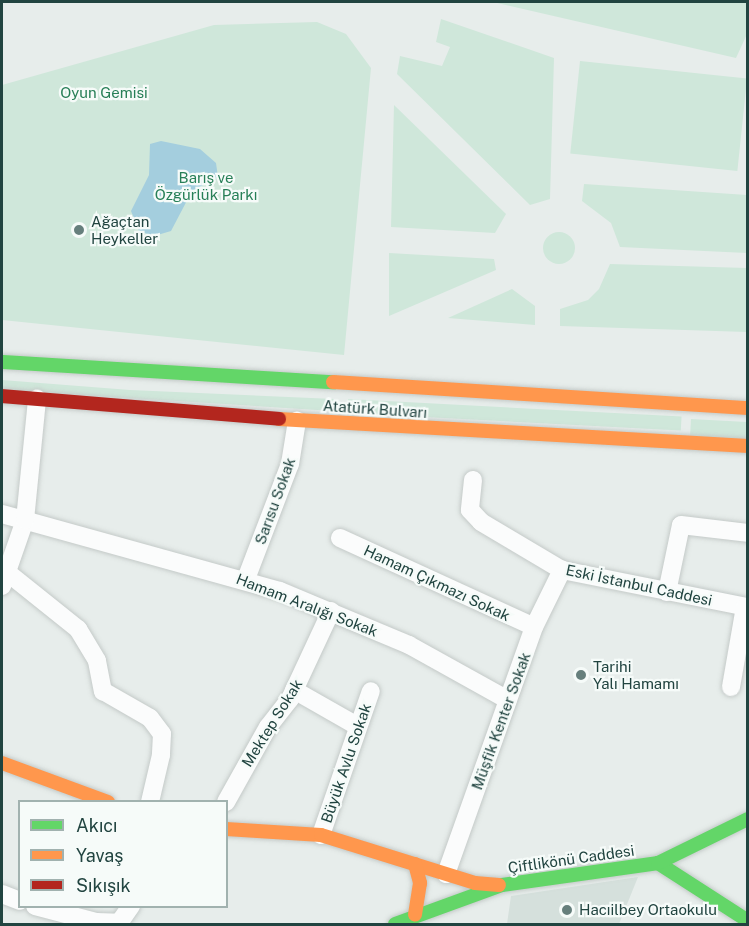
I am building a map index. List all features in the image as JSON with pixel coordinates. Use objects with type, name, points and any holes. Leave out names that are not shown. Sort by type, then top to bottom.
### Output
[{"type":"main road","name":"Atatürk Bulvarı","points":[[2,362],[511,396],[747,408]]},
{"type":"main road","name":"Atatürk Bulvarı","points":[[2,396],[297,421],[747,446]]},
{"type":"main road","points":[[2,763],[105,800]]},
{"type":"main road","name":"Çiftlikönü Caddesi","points":[[395,924],[502,885],[658,863],[689,851],[747,819]]},
{"type":"main road","points":[[228,829],[321,835],[476,883],[502,885]]},
{"type":"main road","points":[[658,863],[747,921]]},
{"type":"main road","points":[[414,864],[420,883],[415,915]]},
{"type":"street","points":[[37,399],[25,520],[4,580],[78,629],[97,661],[103,691],[150,718],[162,734],[161,755],[150,800]]},
{"type":"street","name":"Sarısu Sokak","points":[[246,579],[290,464],[297,421]]},
{"type":"street","name":"Eski İstanbul Caddesi","points":[[473,480],[470,510],[481,522],[562,570],[746,607]]},
{"type":"street","name":"Hamam Aralığı Sokak","points":[[2,514],[246,579],[331,611],[409,645],[508,700]]},
{"type":"street","points":[[667,592],[681,525],[747,533]]},
{"type":"street","name":"Hamam Çıkmazı Sokak","points":[[340,538],[534,627]]},
{"type":"street","name":"Müşfik Kenter Sokak","points":[[446,874],[534,627],[562,570]]},
{"type":"street","points":[[731,687],[746,607]]},
{"type":"street","name":"Mektep Sokak","points":[[227,800],[268,727],[294,690],[331,611]]},
{"type":"street","points":[[294,690],[357,726]]},
{"type":"street","name":"Büyük Avlu Sokak","points":[[321,835],[371,691]]},
{"type":"street","points":[[2,894],[18,900]]},
{"type":"street","points":[[43,908],[96,922],[119,923],[130,908]]},
{"type":"shaded area","name":"Hacıilbey Ortaokulu","points":[[638,877],[619,924],[507,924],[511,896]]},
{"type":"green space","points":[[493,2],[747,2],[747,34],[736,58]]},
{"type":"green space","points":[[441,19],[554,58],[550,199],[530,205],[397,74],[400,56],[442,66],[450,47],[436,42]]},
{"type":"green space","name":"Barış ve Özgürlük Parkı","points":[[317,22],[346,34],[371,68],[344,355],[2,320],[2,85],[214,25]]},
{"type":"green space","points":[[580,61],[747,79],[737,171],[570,153]]},
{"type":"green space","points":[[394,105],[506,214],[495,233],[391,227]]},
{"type":"green space","points":[[584,184],[747,195],[747,253],[620,247],[611,223],[582,201]]},
{"type":"green space","points":[[559,232],[571,236],[575,248],[571,260],[559,264],[547,260],[543,248],[547,236]]},
{"type":"green space","points":[[389,253],[494,259],[496,270],[389,316]]},
{"type":"green space","points":[[610,264],[747,268],[747,332],[560,326],[560,309],[588,300],[599,289]]},
{"type":"green space","points":[[512,289],[535,306],[535,325],[448,318]]},
{"type":"green space","points":[[2,380],[130,390],[334,399],[333,411],[2,390]]},
{"type":"green space","points":[[348,399],[682,416],[681,430],[347,413]]},
{"type":"green space","points":[[691,419],[747,422],[746,439],[690,436]]},
{"type":"water","points":[[161,141],[200,149],[216,163],[218,177],[192,191],[171,231],[154,236],[139,231],[131,211],[149,175],[150,144]]},
{"type":"traffic: fast","points":[[2,362],[333,382]]},
{"type":"traffic: fast","points":[[395,924],[502,885],[658,863],[748,819]]},
{"type":"traffic: fast","points":[[658,863],[748,921]]},
{"type":"traffic: slow","points":[[333,382],[748,408]]},
{"type":"traffic: slow","points":[[279,419],[748,446]]},
{"type":"traffic: slow","points":[[2,763],[103,800]]},
{"type":"traffic: slow","points":[[228,829],[321,835],[475,883],[499,885]]},
{"type":"traffic: slow","points":[[415,864],[420,883],[415,915]]},
{"type":"traffic: jam","points":[[2,396],[279,419]]},
{"type":"place","name":"Ağaçtan Heykeller","points":[[79,230]]},
{"type":"place","name":"Tarihi Yalı Hamamı","points":[[581,675]]},
{"type":"place","name":"Hacıilbey Ortaokulu","points":[[567,910]]},
{"type":"park label","name":"Oyun Gemisi","points":[[104,93]]}]
